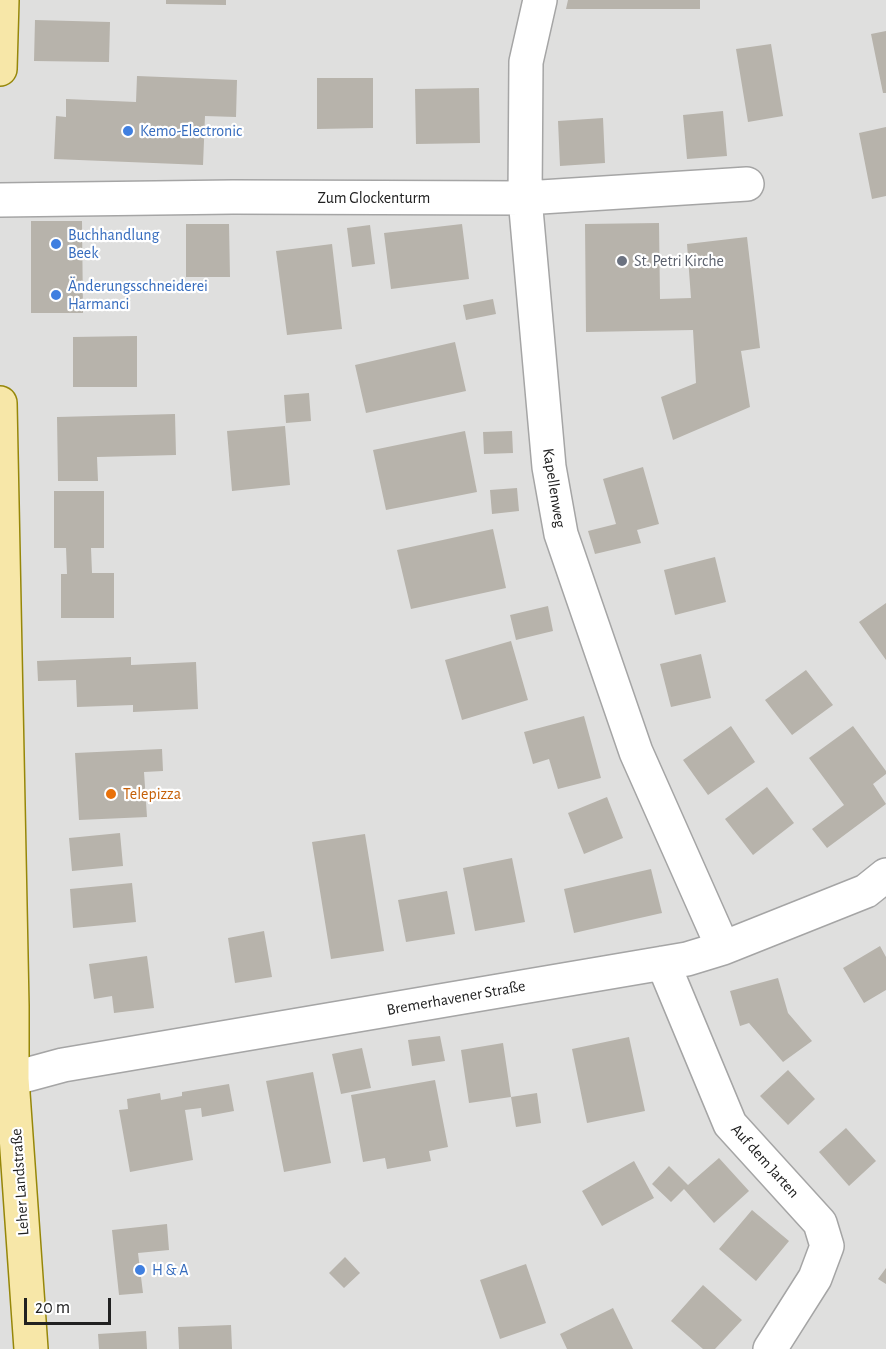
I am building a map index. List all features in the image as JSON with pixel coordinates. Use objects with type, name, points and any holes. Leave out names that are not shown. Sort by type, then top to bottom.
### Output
[{"type":"main road","points":[[0,69],[2,0]]},
{"type":"main road","name":"Leher Landstraße","points":[[0,403],[12,1006],[6,1081],[32,1349]]},
{"type":"street","name":"Kapellenweg","points":[[540,0],[526,62],[525,198],[549,466],[561,534],[636,752],[723,948]]},
{"type":"street","name":"Zum Glockenturm","points":[[0,200],[233,197],[525,198],[747,184]]},
{"type":"street","name":"Bremerhavener Straße","points":[[6,1081],[63,1065],[687,959],[723,948],[866,891],[886,875]]},
{"type":"street","name":"Auf dem Jarten","points":[[663,963],[730,1124],[820,1223],[827,1246],[815,1278],[770,1349]]},
{"type":"shaded area","points":[[0,0],[886,0],[886,1349],[0,1349]]},
{"type":"building","points":[[166,0],[226,0],[226,5],[166,4]]},
{"type":"building","points":[[568,0],[700,0],[700,9],[566,9]]},
{"type":"building","points":[[35,20],[110,22],[109,62],[34,61]]},
{"type":"building","points":[[886,31],[886,93],[883,93],[871,34]]},
{"type":"building","points":[[771,44],[783,116],[748,122],[736,49]]},
{"type":"building","points":[[137,76],[237,80],[236,117],[205,116],[203,165],[54,159],[56,116],[66,117],[66,99],[136,102]]},
{"type":"building","points":[[317,78],[373,78],[373,128],[317,129]]},
{"type":"building","points":[[479,88],[480,143],[416,144],[415,89]]},
{"type":"building","points":[[723,111],[727,156],[687,159],[683,115]]},
{"type":"building","points":[[603,118],[605,163],[560,166],[558,121]]},
{"type":"building","points":[[886,127],[886,196],[872,199],[859,133]]},
{"type":"building","points":[[31,221],[82,221],[83,313],[31,313]]},
{"type":"building","points":[[659,223],[660,299],[691,298],[687,244],[747,237],[760,348],[741,351],[750,407],[673,440],[661,397],[696,383],[693,330],[586,332],[585,224]]},
{"type":"building","points":[[186,224],[229,224],[230,277],[186,277]]},
{"type":"building","points":[[462,224],[469,279],[391,289],[384,233]]},
{"type":"building","points":[[370,225],[375,264],[352,267],[347,228]]},
{"type":"building","points":[[332,244],[342,329],[287,335],[276,251]]},
{"type":"building","points":[[493,299],[496,314],[466,320],[463,305]]},
{"type":"building","points":[[137,336],[137,387],[73,387],[73,337]]},
{"type":"building","points":[[455,342],[466,391],[366,413],[355,365]]},
{"type":"building","points":[[309,393],[311,421],[286,423],[284,395]]},
{"type":"building","points":[[175,414],[176,455],[97,457],[98,481],[58,481],[57,417]]},
{"type":"building","points":[[285,426],[290,485],[232,491],[227,431]]},
{"type":"building","points":[[465,431],[477,492],[386,510],[373,450]]},
{"type":"building","points":[[512,431],[513,453],[484,454],[483,432]]},
{"type":"building","points":[[643,467],[659,524],[637,530],[641,543],[595,554],[588,531],[616,524],[603,479]]},
{"type":"building","points":[[517,488],[519,511],[492,514],[490,490]]},
{"type":"building","points":[[54,491],[104,491],[104,548],[91,548],[92,573],[114,573],[114,618],[61,618],[61,574],[67,574],[66,548],[54,548]]},
{"type":"building","points":[[493,529],[506,588],[411,609],[397,550]]},
{"type":"building","points":[[715,557],[726,602],[675,615],[664,570]]},
{"type":"building","points":[[886,603],[886,660],[859,622]]},
{"type":"building","points":[[548,606],[553,631],[516,640],[510,615]]},
{"type":"building","points":[[511,641],[528,700],[462,720],[445,660]]},
{"type":"building","points":[[701,654],[711,698],[671,707],[660,664]]},
{"type":"building","points":[[131,657],[131,665],[196,662],[198,709],[133,712],[133,705],[77,707],[76,680],[38,681],[37,661]]},
{"type":"building","points":[[806,670],[833,705],[792,735],[765,700]]},
{"type":"building","points":[[584,716],[601,778],[558,789],[549,759],[533,764],[524,732]]},
{"type":"building","points":[[731,726],[755,762],[708,795],[683,760]]},
{"type":"building","points":[[853,726],[886,771],[886,774],[873,784],[886,804],[827,848],[812,829],[844,805],[809,758]]},
{"type":"building","name":"Telepizza","points":[[162,749],[163,771],[144,772],[147,817],[79,820],[75,753]]},
{"type":"building","points":[[767,787],[794,823],[753,855],[725,819]]},
{"type":"building","points":[[607,797],[623,838],[584,854],[568,813]]},
{"type":"building","points":[[120,833],[123,866],[72,871],[69,838]]},
{"type":"building","points":[[365,834],[384,951],[331,959],[312,842]]},
{"type":"building","points":[[512,858],[525,922],[475,931],[463,868]]},
{"type":"building","points":[[651,869],[662,913],[574,933],[564,889]]},
{"type":"building","points":[[132,883],[136,922],[73,928],[70,889]]},
{"type":"building","points":[[447,891],[455,934],[406,942],[398,900]]},
{"type":"building","points":[[264,931],[272,977],[235,983],[228,938]]},
{"type":"building","points":[[880,946],[886,957],[886,990],[864,1003],[843,968]]},
{"type":"building","points":[[147,956],[154,1008],[114,1013],[112,996],[94,999],[89,964]]},
{"type":"building","points":[[778,978],[788,1013],[812,1041],[783,1062],[749,1023],[740,1026],[730,991]]},
{"type":"building","points":[[440,1036],[445,1061],[412,1066],[408,1040]]},
{"type":"building","points":[[629,1037],[645,1111],[587,1123],[572,1049]]},
{"type":"building","points":[[503,1043],[511,1097],[469,1103],[461,1050]]},
{"type":"building","points":[[362,1048],[371,1088],[341,1094],[332,1054]]},
{"type":"building","points":[[788,1070],[815,1099],[788,1125],[760,1096]]},
{"type":"building","points":[[313,1072],[331,1163],[284,1172],[266,1081]]},
{"type":"building","points":[[435,1080],[448,1147],[429,1151],[431,1161],[387,1169],[385,1158],[363,1162],[351,1095]]},
{"type":"building","points":[[229,1084],[234,1111],[202,1117],[201,1108],[185,1110],[193,1160],[130,1172],[119,1110],[128,1109],[127,1099],[160,1093],[161,1100],[182,1096],[182,1092]]},
{"type":"building","points":[[537,1093],[541,1123],[516,1127],[511,1097]]},
{"type":"building","points":[[846,1128],[876,1161],[849,1186],[819,1152]]},
{"type":"building","points":[[719,1158],[749,1191],[714,1223],[684,1189],[671,1202],[652,1184],[669,1166],[688,1185]]},
{"type":"building","points":[[634,1161],[654,1198],[602,1226],[582,1191]]},
{"type":"building","points":[[752,1210],[789,1241],[756,1281],[719,1249]]},
{"type":"building","points":[[167,1224],[169,1250],[138,1253],[143,1293],[119,1295],[112,1230]]},
{"type":"building","points":[[345,1257],[360,1273],[344,1288],[329,1273]]},
{"type":"building","points":[[526,1264],[546,1323],[500,1339],[480,1280]]},
{"type":"building","points":[[886,1268],[886,1284],[878,1279]]},
{"type":"building","points":[[703,1285],[742,1320],[715,1349],[703,1349],[671,1321]]},
{"type":"building","points":[[613,1308],[633,1349],[567,1349],[560,1334]]},
{"type":"building","points":[[231,1325],[232,1349],[179,1349],[178,1327]]},
{"type":"building","points":[[146,1331],[147,1349],[99,1349],[98,1334]]},
{"type":"place","name":"Kemo-Electronic","points":[[128,131]]},
{"type":"place","name":"Buchhandlung Beek","points":[[56,244]]},
{"type":"place","name":"St. Petri Kirche","points":[[622,261]]},
{"type":"place","name":"Änderungsschneiderei Harmanci","points":[[56,295]]},
{"type":"place","name":"Telepizza","points":[[111,794]]},
{"type":"place","name":"H & A","points":[[140,1270]]}]
